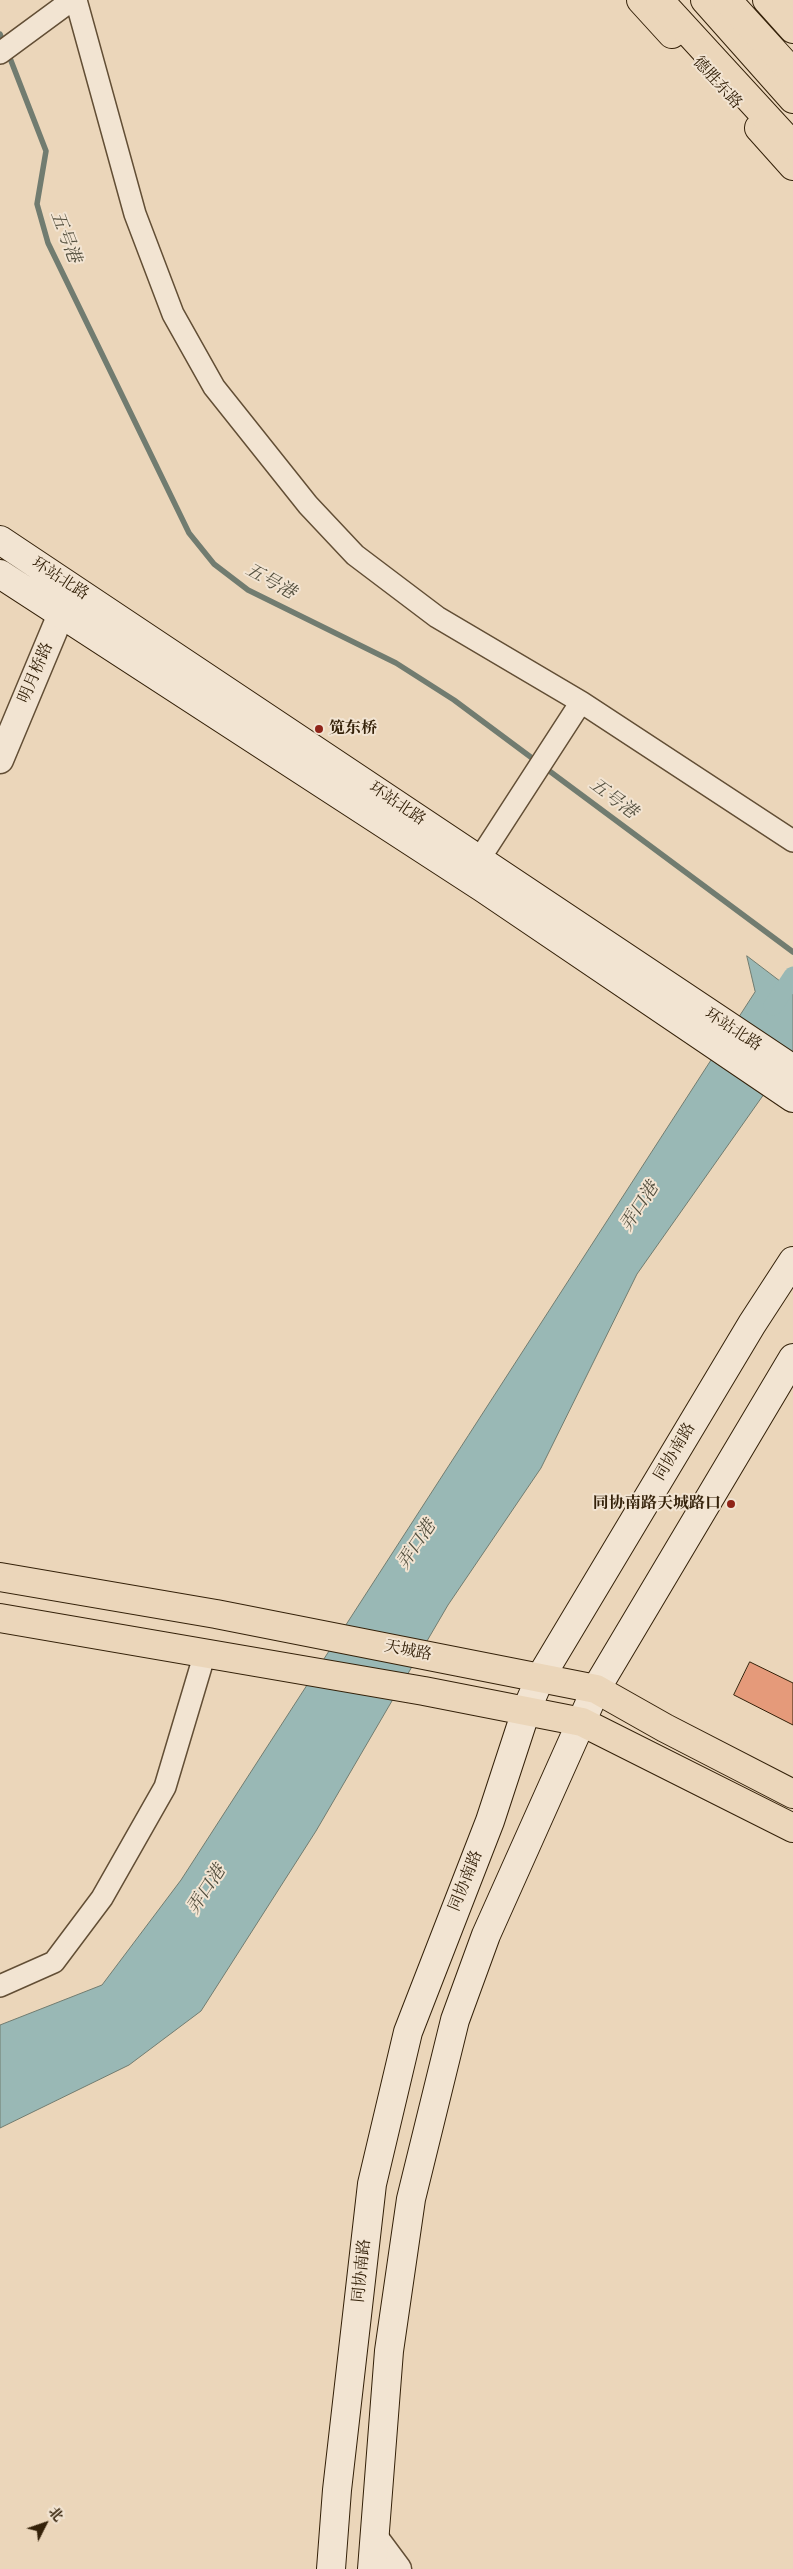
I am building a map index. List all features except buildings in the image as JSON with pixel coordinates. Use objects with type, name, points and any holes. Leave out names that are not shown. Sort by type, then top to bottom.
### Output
[{"type":"main road","name":"德胜东路","points":[[641,0],[793,166]]},
{"type":"main road","points":[[659,0],[764,112],[793,146]]},
{"type":"main road","points":[[684,0],[793,125]]},
{"type":"main road","points":[[705,0],[793,99]]},
{"type":"main road","points":[[727,0],[793,73]]},
{"type":"main road","points":[[767,0],[793,29]]},
{"type":"main road","points":[[788,0],[793,6]]},
{"type":"main road","name":"环站北路","points":[[0,540],[480,859],[701,1022],[793,1098]]},
{"type":"main road","name":"环站北路","points":[[0,574],[61,614],[480,859]]},
{"type":"main road","name":"环站北路","points":[[701,1022],[793,1069]]},
{"type":"main road","name":"同协南路","points":[[331,2569],[337,2490],[372,2184],[408,2032],[490,1821],[526,1711],[540,1678],[752,1324],[793,1261]]},
{"type":"main road","points":[[372,2569],[389,2351],[412,2199],[428,2125],[455,2020],[486,1935],[596,1689],[793,1358]]},
{"type":"main road","name":"天城路","points":[[0,1578],[309,1631],[596,1689],[665,1728],[793,1794]]},
{"type":"main road","points":[[0,1618],[424,1691],[582,1722],[793,1828]]},
{"type":"street","points":[[0,53],[72,0]]},
{"type":"street","points":[[76,0],[135,214],[174,314],[214,387],[308,505],[354,555],[437,617],[581,702],[793,842]]},
{"type":"street","name":"明月桥路","points":[[0,760],[73,587]]},
{"type":"street","points":[[480,859],[581,702]]},
{"type":"street","points":[[0,1986],[54,1962],[102,1898],[165,1787],[205,1653]]},
{"type":"street","points":[[375,2538],[398,2569]]},
{"type":"water","points":[[747,956],[793,991],[793,1053],[637,1274],[541,1468],[448,1605],[316,1831],[201,2011],[129,2065],[0,2128],[0,2025],[102,1985],[181,1880],[755,992]]},
{"type":"waterway","name":"五号港","points":[[0,34],[4,45]]},
{"type":"waterway","name":"五号港","points":[[8,53],[46,151],[37,204],[48,243],[189,533],[214,564],[248,590],[396,663],[454,700],[536,761]]},
{"type":"waterway","name":"五号港","points":[[544,767],[793,952]]},
{"type":"waterway","name":"弄口港","points":[[773,1006],[793,976]]},
{"type":"place","name":"笕东桥","points":[[319,729]]},
{"type":"place","name":"同协南路天城路口","points":[[731,1504]]}]
